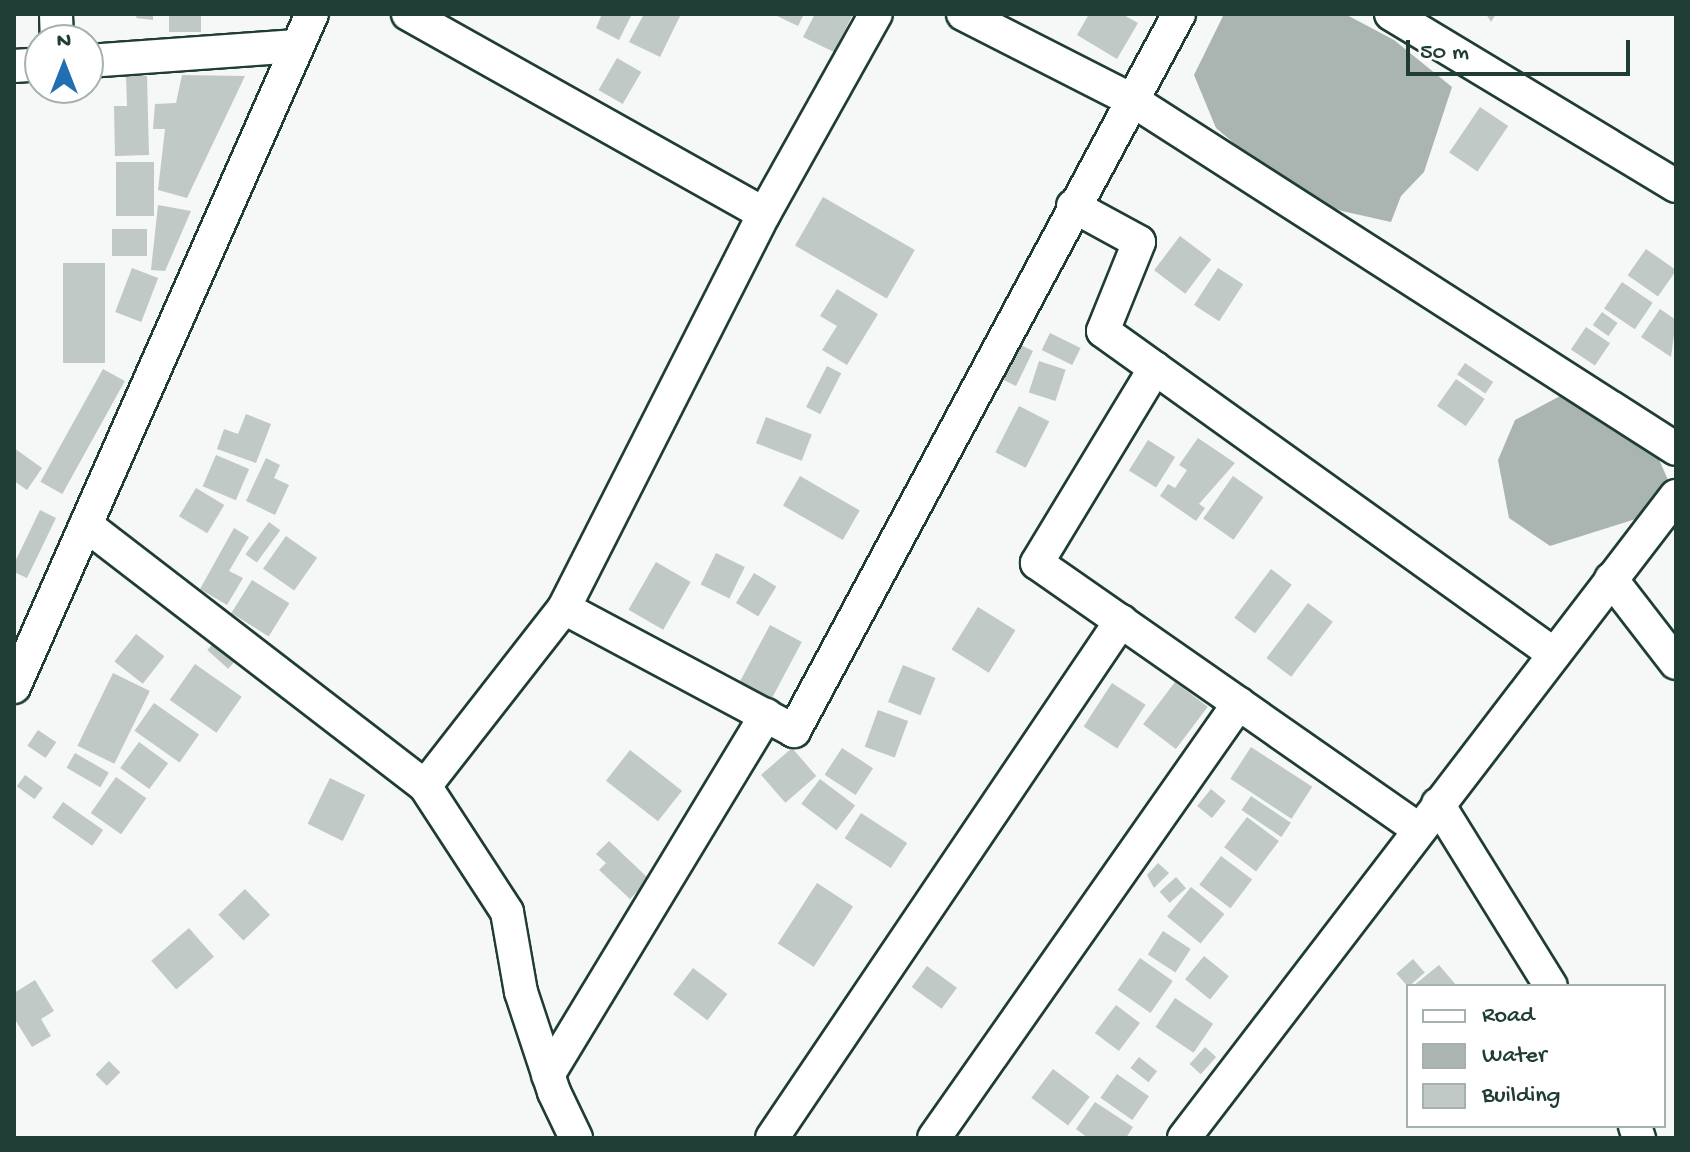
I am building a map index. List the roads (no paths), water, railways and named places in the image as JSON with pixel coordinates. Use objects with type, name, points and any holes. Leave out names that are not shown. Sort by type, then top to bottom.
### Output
[{"type":"street","points":[[14,687],[312,14]]},
{"type":"street","points":[[408,14],[764,214]]},
{"type":"street","points":[[425,786],[564,608],[764,214],[876,14]]},
{"type":"street","points":[[963,14],[1132,100],[1676,449]]},
{"type":"street","points":[[564,608],[794,731],[1073,206],[1179,14]]},
{"type":"street","points":[[1391,14],[1676,186]]},
{"type":"street","points":[[104,60],[296,46]]},
{"type":"street","points":[[1073,206],[1139,242],[1103,331],[1554,654]]},
{"type":"street","points":[[1155,368],[1037,563],[1239,703],[1428,817],[1550,984]]},
{"type":"street","points":[[1184,1138],[1676,496]]},
{"type":"street","points":[[86,525],[425,786],[507,912],[521,992],[548,1075],[576,1138]]},
{"type":"street","points":[[1611,579],[1676,663]]},
{"type":"street","points":[[772,1138],[1121,621]]},
{"type":"street","points":[[934,1138],[1239,703]]},
{"type":"street","points":[[548,1075],[766,715]]},
{"type":"water","points":[[1224,14],[1345,14],[1394,40],[1452,87],[1424,172],[1401,196],[1391,222],[1342,211],[1292,192],[1216,128],[1194,75]]},
{"type":"water","points":[[1562,395],[1657,455],[1668,480],[1642,517],[1550,546],[1509,518],[1498,460],[1515,420]]}]
